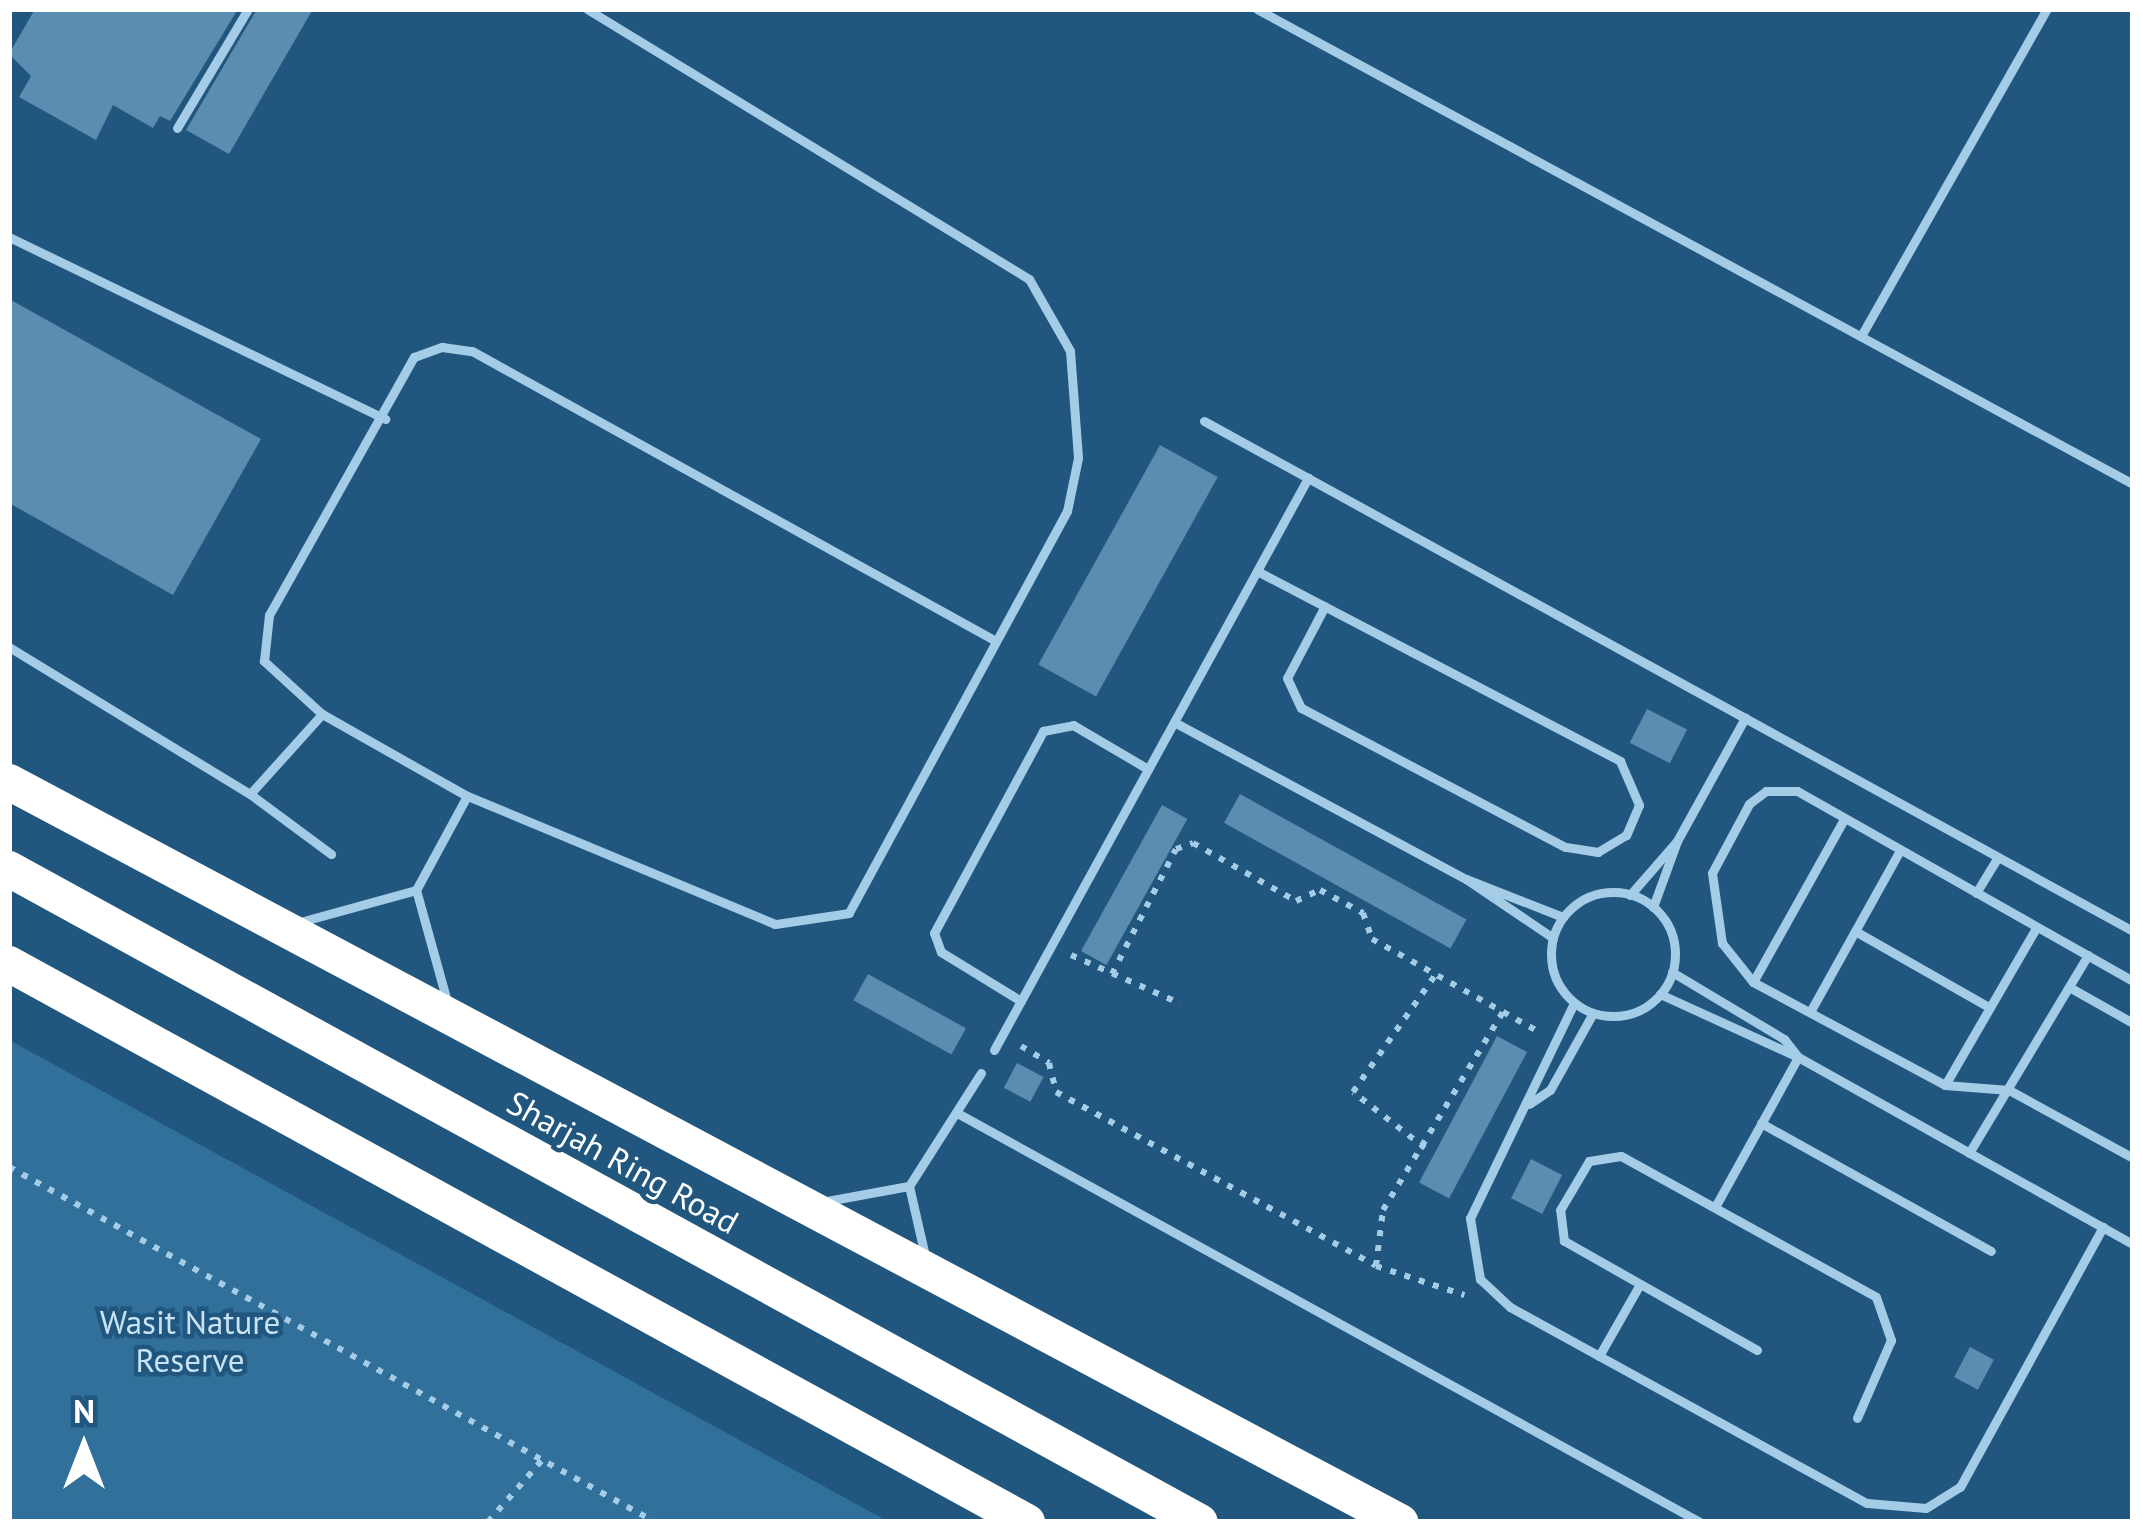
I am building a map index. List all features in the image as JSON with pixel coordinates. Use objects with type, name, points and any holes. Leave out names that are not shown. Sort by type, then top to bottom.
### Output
[{"type":"highway","points":[[9,782],[810,1203],[1400,1522]]},
{"type":"highway","name":"Sharjah Ring Road","points":[[9,869],[1200,1522]]},
{"type":"highway","points":[[9,964],[1027,1522]]},
{"type":"lane","points":[[177,128],[248,9]]},
{"type":"lane","points":[[586,9],[1007,261],[1048,300],[1070,351],[1075,482],[994,640],[849,913],[775,924],[467,796],[322,714],[264,661],[266,630],[385,419],[414,358],[442,346],[472,352],[994,640]]},
{"type":"lane","points":[[1257,9],[2133,484]]},
{"type":"lane","points":[[1861,336],[2047,9]]},
{"type":"lane","points":[[9,237],[385,419]]},
{"type":"lane","points":[[1204,422],[2133,931]]},
{"type":"lane","points":[[994,1050],[1308,478]]},
{"type":"lane","points":[[1257,571],[1324,606],[1620,761],[1640,805],[1626,836],[1598,852],[1565,847],[1301,708],[1287,678],[1324,606]]},
{"type":"lane","points":[[9,647],[250,794],[331,854]]},
{"type":"lane","points":[[250,794],[322,714]]},
{"type":"lane","points":[[1653,907],[1677,841],[1744,718]]},
{"type":"lane","points":[[1174,722],[1466,880],[1553,938]]},
{"type":"lane","points":[[1021,1001],[941,952],[934,933],[1032,750],[1043,730],[1065,723],[1148,769]]},
{"type":"lane","points":[[2133,981],[1797,791],[1766,791],[1714,866],[1722,943],[1754,982],[1945,1085],[2008,1090],[2133,1158]]},
{"type":"lane","points":[[450,1012],[416,890],[467,796]]},
{"type":"lane","points":[[1754,982],[1844,819]]},
{"type":"lane","points":[[1630,895],[1677,841]]},
{"type":"lane","points":[[1810,1012],[1900,850]]},
{"type":"lane","points":[[1976,893],[1998,857]]},
{"type":"lane","points":[[1466,880],[1563,917]]},
{"type":"lane","points":[[285,926],[416,890]]},
{"type":"lane","points":[[1630,895],[1653,907],[1672,936],[1672,972],[1660,994],[1630,1014],[1594,1013],[1574,1003],[1553,974],[1553,938],[1563,917],[1594,896],[1630,895]]},
{"type":"lane","points":[[1945,1085],[2036,928]]},
{"type":"lane","points":[[1855,931],[1989,1007]]},
{"type":"lane","points":[[1969,1153],[2088,956]]},
{"type":"lane","points":[[1672,972],[1798,1057],[2133,1244]]},
{"type":"lane","points":[[2069,987],[2133,1023]]},
{"type":"lane","points":[[1660,994],[1798,1057]]},
{"type":"lane","points":[[1574,1003],[1470,1218],[1472,1259],[1493,1294],[1867,1503],[1926,1508],[1972,1471],[2103,1227]]},
{"type":"lane","points":[[1529,1104],[1550,1090],[1594,1013]]},
{"type":"lane","points":[[1715,1207],[1798,1057]]},
{"type":"lane","points":[[810,1203],[910,1186],[981,1073]]},
{"type":"lane","points":[[959,1114],[1700,1522]]},
{"type":"lane","points":[[1761,1123],[1990,1251]]},
{"type":"lane","points":[[1757,1350],[1572,1249],[1559,1231],[1560,1210],[1589,1161],[1621,1156],[1885,1309],[1888,1356],[1857,1418]]},
{"type":"lane","points":[[910,1186],[929,1267]]},
{"type":"lane","points":[[1599,1356],[1640,1286]]},
{"type":"path","points":[[1112,974],[1186,842],[1296,901],[1316,890],[1363,913],[1372,939],[1553,1041]]},
{"type":"path","points":[[1051,946],[1180,1004]]},
{"type":"path","points":[[1425,1148],[1352,1092],[1437,974]]},
{"type":"path","points":[[1376,1267],[1383,1210],[1425,1148],[1504,1010]]},
{"type":"path","points":[[1003,1034],[1046,1061],[1056,1092],[1376,1267],[1437,1294],[1493,1294]]},
{"type":"path","points":[[9,1167],[655,1522]]},
{"type":"path","points":[[488,1522],[543,1459]]},
{"type":"green space","name":"Wasit Nature Reserve","points":[[9,1040],[869,1511],[889,1522],[9,1522]]},
{"type":"building","points":[[35,9],[238,9],[170,121],[160,116],[153,128],[113,105],[96,140],[19,97],[31,76],[9,54]]},
{"type":"building","points":[[257,9],[313,9],[229,154],[186,130]]},
{"type":"building","points":[[9,299],[261,439],[173,595],[9,503]]},
{"type":"building","points":[[1160,445],[1218,477],[1096,697],[1038,665]]},
{"type":"building","points":[[1647,709],[1687,729],[1670,763],[1630,743]]},
{"type":"building","points":[[1240,794],[1467,920],[1451,948],[1224,823]]},
{"type":"building","points":[[1162,805],[1187,819],[1106,965],[1081,951]]},
{"type":"building","points":[[868,974],[966,1028],[951,1055],[853,1000]]},
{"type":"building","points":[[1497,1036],[1527,1052],[1449,1199],[1419,1183]]},
{"type":"building","points":[[1017,1063],[1043,1077],[1030,1102],[1004,1088]]},
{"type":"building","points":[[1531,1159],[1562,1175],[1542,1214],[1511,1198]]},
{"type":"building","points":[[1970,1347],[1994,1360],[1978,1390],[1954,1377]]}]
